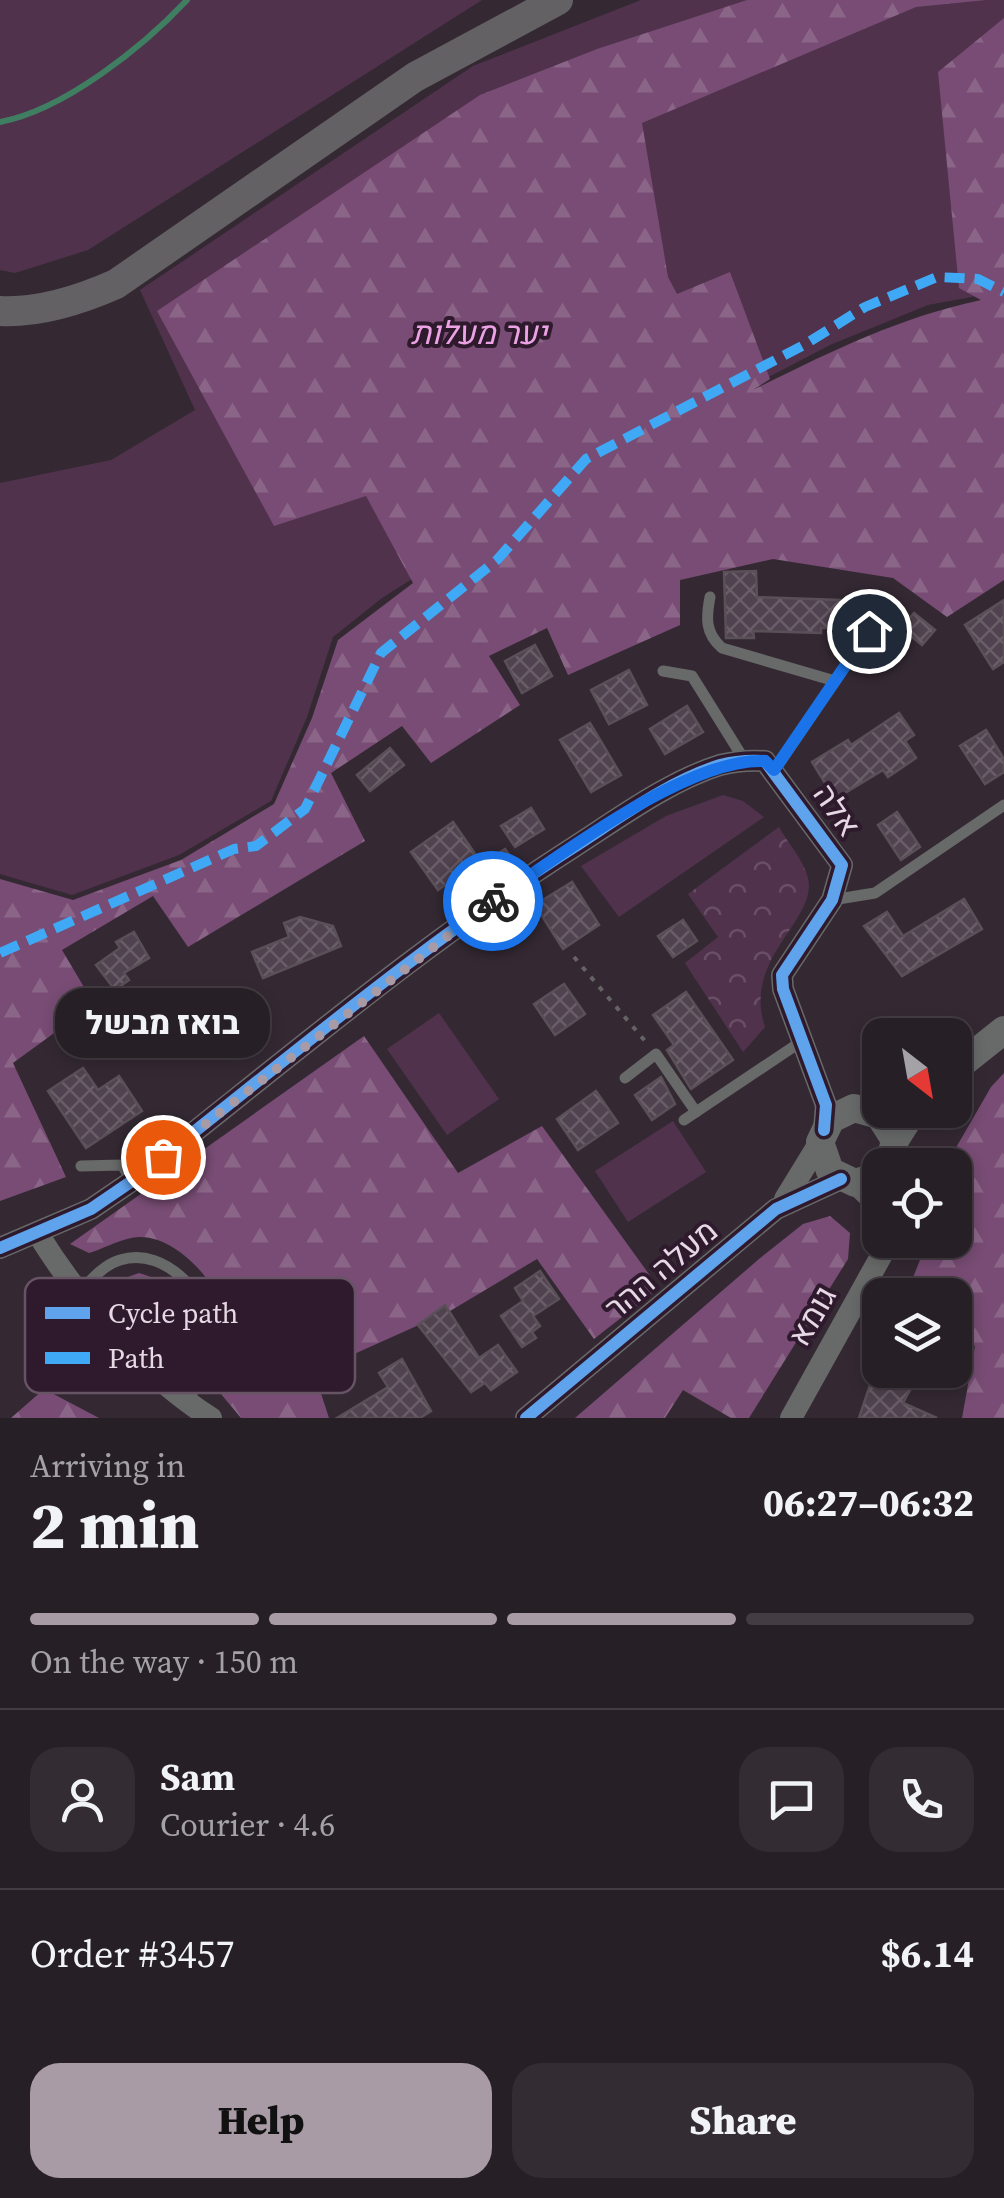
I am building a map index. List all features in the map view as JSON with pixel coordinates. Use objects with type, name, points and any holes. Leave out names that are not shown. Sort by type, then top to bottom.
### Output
[{"type":"main road","points":[[0,311],[20,312],[82,299],[116,284],[415,77],[558,0]]},
{"type":"street","name":"אלה","points":[[744,761],[765,761],[774,770],[842,865],[832,900]]},
{"type":"street","points":[[0,1248],[91,1209],[132,1181],[481,908],[629,812],[718,766],[744,761]]},
{"type":"street","points":[[832,900],[782,975],[783,989],[807,1044],[826,1105],[823,1160],[862,1164]]},
{"type":"street","points":[[972,1055],[1004,1030]]},
{"type":"street","points":[[807,1044],[862,1103]]},
{"type":"street","points":[[822,1136],[831,1119],[862,1110]]},
{"type":"street","name":"מעלה ההר","points":[[526,1418],[776,1209],[798,1183],[822,1136]]},
{"type":"street","name":"מעלה ההר","points":[[776,1209],[862,1172]]},
{"type":"street","points":[[38,1234],[67,1278]]},
{"type":"street","name":"גומא","points":[[791,1418],[880,1258]]},
{"type":"street","points":[[180,1393],[211,1418]]},
{"type":"lane","points":[[710,597],[706,618],[711,639],[722,648],[835,681]]},
{"type":"lane","name":"אלה","points":[[774,770],[869,631]]},
{"type":"lane","points":[[663,670],[692,676],[744,761]]},
{"type":"lane","points":[[832,900],[875,893],[1004,805]]},
{"type":"lane","points":[[684,1120],[807,1044]]},
{"type":"lane","points":[[625,1078],[656,1054],[696,1112]]},
{"type":"lane","points":[[81,1166],[122,1166],[132,1181]]},
{"type":"lane","points":[[97,1278],[119,1260],[141,1257],[182,1278]]},
{"type":"lane","points":[[187,1400],[191,1393]]},
{"type":"path","points":[[574,957],[656,1054]]},
{"type":"green space","points":[[0,0],[482,0],[88,250],[15,273],[0,270]]},
{"type":"green space","name":"יער מעלות","points":[[641,0],[1004,0],[1004,291],[928,305],[830,345],[549,492],[382,598],[333,637],[307,717],[271,801],[179,855],[72,895],[0,874],[0,483],[111,460],[195,410],[140,290],[473,66]]},
{"type":"green space","name":"יער מעלות","points":[[747,0],[986,0],[916,7],[642,123],[668,277],[677,294],[730,272],[770,379],[753,390],[892,326],[981,300],[959,288],[938,72],[1004,18],[1004,580],[947,617],[893,578],[773,559],[680,580],[680,625],[568,675],[547,628],[489,656],[520,705],[431,763],[402,726],[331,773],[365,841],[188,947],[153,896],[62,950],[94,1004],[13,1063],[66,1177],[0,1201],[0,879],[73,900],[181,860],[274,804],[312,718],[338,640],[413,583],[366,496],[274,526],[157,311],[480,95],[597,49]]},
{"type":"green space","points":[[723,795],[743,801],[764,817],[619,917],[581,866],[666,816]]},
{"type":"green space","points":[[779,827],[805,869],[809,891],[764,979],[761,1002],[765,1027],[743,1052],[685,963],[718,937],[688,894]]},
{"type":"green space","points":[[439,1013],[499,1099],[447,1135],[387,1049]]},
{"type":"green space","points":[[364,1036],[458,1173],[542,1126],[659,1288],[594,1339],[537,1259],[450,1311],[355,1354],[355,1278],[207,1278],[175,1249],[158,1240],[135,1237],[89,1253],[70,1244]]},
{"type":"green space","points":[[1004,1073],[1004,1418],[962,1418],[967,1388],[972,1388],[975,1346],[972,1278],[913,1278],[921,1258],[972,1258],[972,1148],[956,1148],[967,1128],[972,1128],[972,1120]]},
{"type":"green space","points":[[673,1121],[706,1172],[628,1222],[595,1171]]},
{"type":"green space","points":[[830,1216],[850,1233],[848,1259],[749,1418],[731,1418],[683,1390],[665,1418],[575,1418],[803,1224]]},
{"type":"green space","points":[[139,1273],[151,1278],[125,1278]]},
{"type":"green space","points":[[39,1393],[52,1393],[99,1418],[11,1418]]},
{"type":"green space","points":[[321,1393],[329,1418],[241,1418],[221,1394]]},
{"type":"building","points":[[756,571],[757,597],[840,600],[839,628],[821,628],[821,633],[753,631],[754,638],[726,638],[724,572]]},
{"type":"building","points":[[1004,600],[1004,662],[993,669],[965,625]]},
{"type":"building","points":[[914,613],[935,630],[922,645],[901,628]]},
{"type":"building","points":[[535,645],[552,676],[522,693],[505,661]]},
{"type":"building","points":[[629,670],[647,705],[609,724],[591,690]]},
{"type":"building","points":[[687,706],[703,732],[665,754],[650,729]]},
{"type":"building","points":[[899,713],[914,735],[905,741],[916,758],[888,777],[883,770],[835,799],[812,762],[848,740],[851,745]]},
{"type":"building","points":[[590,723],[621,775],[591,792],[560,740]]},
{"type":"building","points":[[986,730],[1004,759],[1004,772],[985,784],[960,746]]},
{"type":"building","points":[[390,748],[404,765],[370,791],[357,775]]},
{"type":"building","points":[[531,808],[544,829],[515,847],[501,826]]},
{"type":"building","points":[[897,812],[920,847],[901,860],[878,825]]},
{"type":"building","points":[[453,822],[480,861],[438,890],[411,852]]},
{"type":"building","points":[[505,849],[517,866],[494,882],[482,864]]},
{"type":"building","points":[[572,882],[599,925],[563,949],[535,905]]},
{"type":"building","points":[[964,899],[982,929],[902,976],[864,926],[887,912],[903,936]]},
{"type":"building","points":[[300,917],[333,926],[341,946],[263,978],[252,952],[289,937],[284,923]]},
{"type":"building","points":[[683,920],[697,941],[673,957],[658,936]]},
{"type":"building","points":[[134,932],[149,958],[124,973],[129,980],[115,990],[96,965],[120,948],[116,942]]},
{"type":"building","points":[[564,984],[585,1014],[555,1035],[534,1004]]},
{"type":"building","points":[[206,990],[234,1039],[202,1058],[189,1037],[170,1047],[154,1021]]},
{"type":"building","points":[[686,992],[733,1060],[691,1089],[667,1050],[674,1045],[653,1015]]},
{"type":"building","points":[[83,1068],[98,1090],[119,1076],[142,1111],[86,1148],[48,1091]]},
{"type":"building","points":[[661,1077],[675,1104],[652,1120],[635,1095]]},
{"type":"building","points":[[596,1091],[618,1123],[578,1150],[557,1119]]},
{"type":"building","points":[[540,1271],[559,1299],[533,1316],[540,1326],[532,1332],[536,1338],[522,1347],[501,1316],[523,1301],[515,1288]]},
{"type":"building","points":[[445,1305],[479,1358],[498,1345],[517,1372],[491,1390],[485,1383],[471,1392],[418,1325]]},
{"type":"building","points":[[402,1359],[431,1411],[420,1418],[337,1418],[388,1387],[379,1373]]},
{"type":"building","points":[[869,1388],[911,1388],[903,1403],[937,1418],[859,1418]]},
{"type":"waterway","points":[[0,122],[76,91],[125,56],[187,0]]},
{"type":"marked path","points":[[0,953],[234,849],[256,846],[305,809],[381,653],[497,560],[586,459],[804,345],[865,307],[937,277],[978,279],[1004,292]]},
{"type":"cycle path","points":[[0,1248],[91,1209],[132,1181],[405,966],[516,885],[682,780],[737,762],[765,761],[842,865],[832,900],[782,975],[783,989],[826,1105],[824,1130]]},
{"type":"cycle path","points":[[526,1418],[776,1209],[841,1179]]},
{"type":"way so far","points":[[163,1157],[493,901]]},
{"type":"place","name":"בואז מבשל","points":[[163,1157]]},
{"type":"route","points":[[493,901],[629,812],[718,766],[765,761],[774,770],[869,631]]}]
